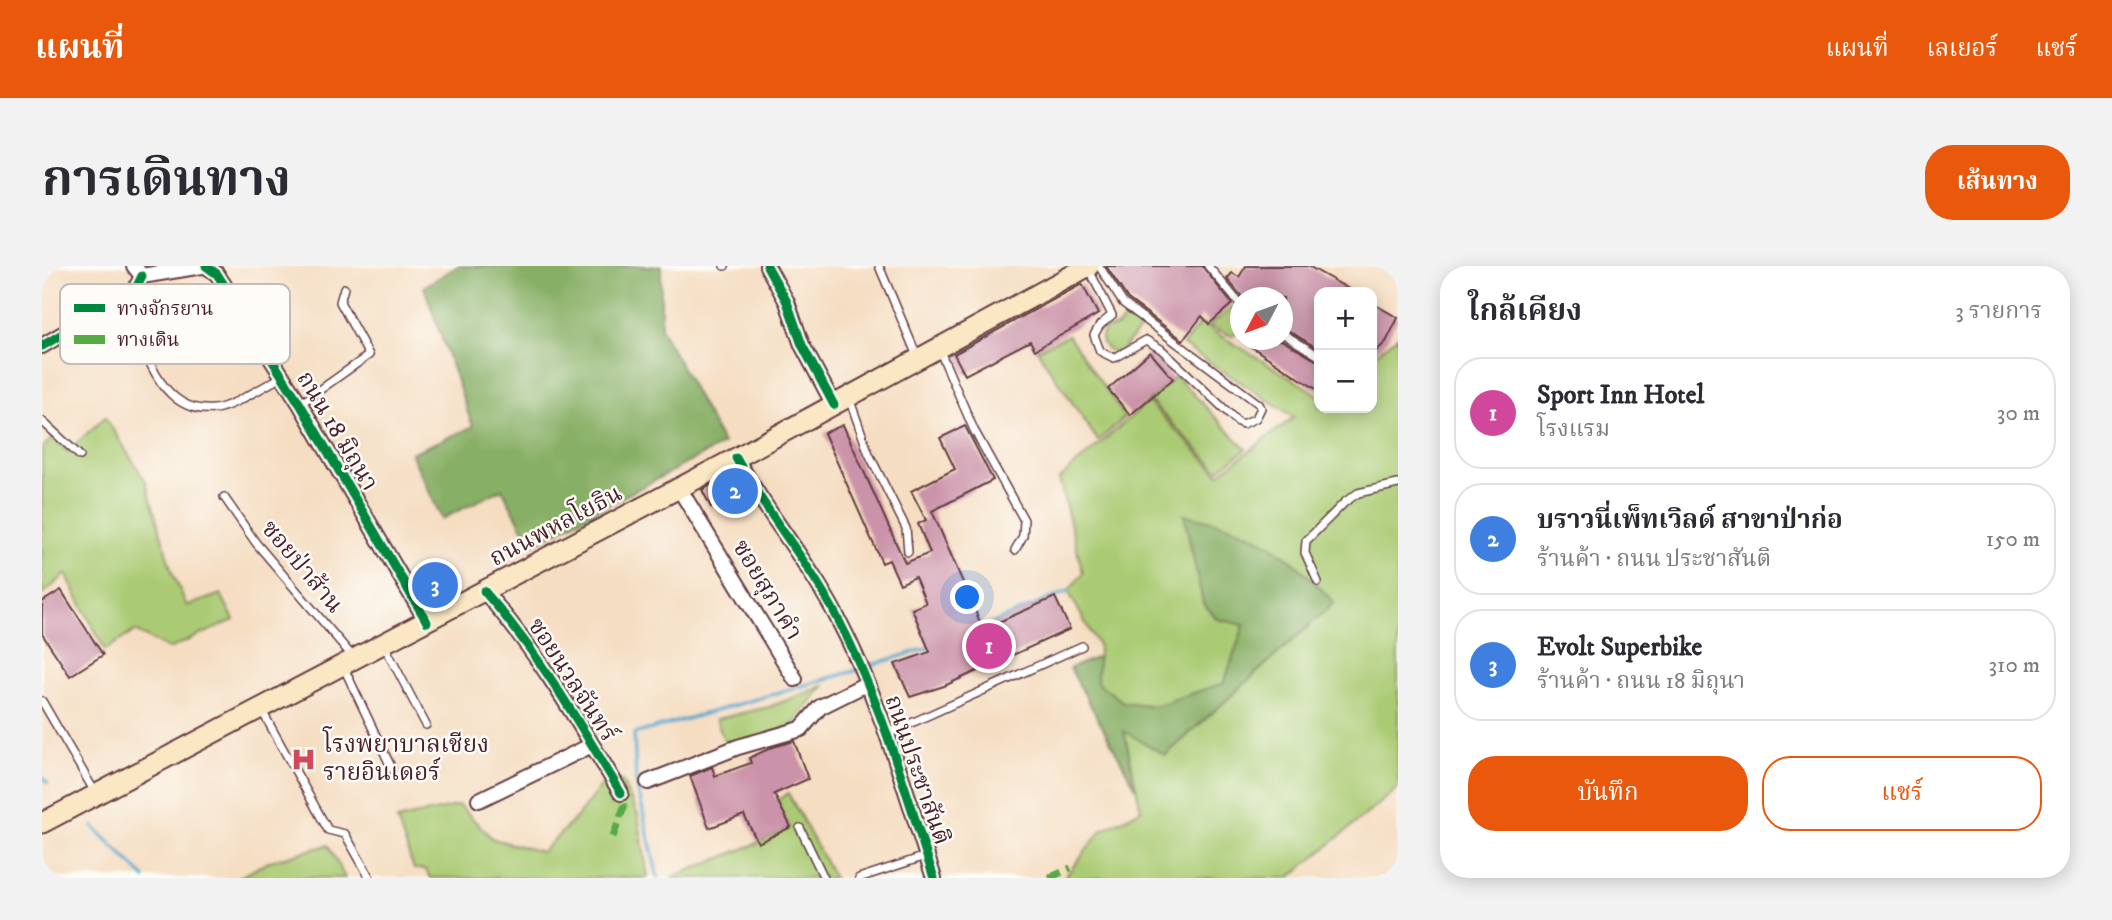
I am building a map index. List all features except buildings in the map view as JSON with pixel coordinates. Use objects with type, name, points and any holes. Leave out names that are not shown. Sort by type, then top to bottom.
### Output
[{"type":"main road","name":"ถนนพหลโยธิน","points":[[42,823],[680,488],[1088,266]]},
{"type":"street","name":"ถนน 18 มิถุนา","points":[[138,271],[204,266],[217,274],[223,284]]},
{"type":"street","points":[[767,266],[787,302],[802,345],[841,402]]},
{"type":"street","points":[[42,346],[60,335]]},
{"type":"street","name":"ถนน 18 มิถุนา","points":[[274,364],[300,404],[427,622]]},
{"type":"street","name":"ถนนประชาสันติ","points":[[736,458],[836,615],[887,734],[934,878]]},
{"type":"street","name":"ซอยสุภาคำ","points":[[680,488],[795,679]]},
{"type":"street","name":"ซอยนวลจันทร์","points":[[484,591],[517,628],[621,793]]},
{"type":"street","points":[[648,782],[738,747],[800,729],[820,707],[862,674]]},
{"type":"street","points":[[479,800],[592,745]]},
{"type":"lane","points":[[880,266],[919,360]]},
{"type":"lane","points":[[1088,266],[1106,300],[1111,319]]},
{"type":"lane","points":[[1099,266],[1126,306],[1255,400],[1261,408],[1256,418],[1249,423],[1237,422],[1161,349],[1146,340],[1114,358],[1107,357],[1100,351],[1094,335],[1100,325],[1126,306]]},
{"type":"lane","points":[[1212,268],[1230,290]]},
{"type":"lane","points":[[300,404],[369,355],[340,302],[344,288]]},
{"type":"lane","points":[[1293,339],[1314,353]]},
{"type":"lane","points":[[939,349],[974,429],[1024,520],[1023,536],[1015,550]]},
{"type":"lane","points":[[151,364],[170,395],[183,405],[216,410],[282,377]]},
{"type":"lane","points":[[841,402],[905,528],[908,552]]},
{"type":"lane","points":[[42,421],[80,456]]},
{"type":"lane","points":[[1318,582],[1305,553],[1306,541],[1345,502],[1358,493],[1398,484]]},
{"type":"lane","name":"ซอยป่าส้าน","points":[[224,497],[256,543],[349,662],[392,769]]},
{"type":"lane","points":[[383,644],[426,725]]},
{"type":"lane","points":[[887,734],[1082,646]]},
{"type":"lane","points":[[42,701],[96,794]]},
{"type":"lane","points":[[261,708],[328,830],[345,834],[370,878]]},
{"type":"lane","points":[[800,828],[824,878]]},
{"type":"lane","points":[[859,878],[926,856]]},
{"type":"green space","points":[[458,266],[661,266],[661,329],[723,444],[532,545],[502,489],[442,519],[411,453],[473,427],[424,287]]},
{"type":"green space","points":[[1230,310],[1230,335],[1209,326]]},
{"type":"green space","points":[[1127,317],[1140,329],[1118,353],[1111,351],[1104,345],[1102,335],[1106,329],[1117,327]]},
{"type":"green space","points":[[1200,323],[1230,341],[1230,350],[1245,350],[1314,392],[1314,413],[1377,413],[1377,353],[1398,336],[1398,788],[1289,878],[1064,878],[1102,830],[1141,810],[1124,730],[1166,755],[1334,603],[1184,515],[1191,548],[1217,618],[1244,625],[1224,683],[1155,706],[1123,702],[1096,682],[1099,647],[1068,591],[1083,573],[1059,479],[1148,402],[1219,474],[1294,417],[1183,345]]},
{"type":"green space","points":[[1068,335],[1125,417],[1098,441],[1037,350]]},
{"type":"green space","points":[[1176,376],[1246,449],[1218,470],[1149,400]]},
{"type":"green space","points":[[105,417],[146,482],[172,572],[187,606],[221,594],[234,620],[169,649],[135,631],[105,650],[66,574],[42,595],[42,448],[53,438],[67,452]]},
{"type":"green space","points":[[1184,515],[1251,534],[1300,568],[1334,603],[1165,755],[1124,731],[1136,788],[1070,668],[1098,657],[1097,682],[1123,702],[1155,706],[1224,683],[1244,625],[1217,619],[1203,603]]},
{"type":"green space","points":[[824,686],[791,727],[726,746],[716,719],[769,707]]},
{"type":"green space","points":[[605,781],[622,781],[638,815],[648,878],[431,878],[425,869],[414,869],[397,820],[459,805],[493,839],[542,852],[576,818]]},
{"type":"green space","points":[[788,793],[834,878],[670,878],[758,843],[790,827],[777,801]]},
{"type":"green space","points":[[328,845],[345,878],[238,878],[270,861]]},
{"type":"waterway","points":[[981,628],[1068,591]]},
{"type":"waterway","points":[[865,667],[931,647]]},
{"type":"waterway","points":[[658,878],[636,781],[634,734],[858,670]]},
{"type":"waterway","points":[[42,777],[48,783]]},
{"type":"waterway","points":[[93,826],[145,878]]},
{"type":"marked path","points":[[613,837],[624,807],[621,793]]},
{"type":"marked path","points":[[1049,878],[1071,868]]},
{"type":"cycle path","points":[[206,266],[217,274],[223,284]]},
{"type":"cycle path","points":[[767,266],[787,302],[802,345],[834,405]]},
{"type":"cycle path","points":[[138,284],[142,276]]},
{"type":"cycle path","points":[[42,346],[60,335]]},
{"type":"cycle path","points":[[274,364],[427,622]]},
{"type":"cycle path","points":[[736,458],[826,596],[852,648],[891,745],[934,878]]},
{"type":"cycle path","points":[[484,591],[540,664],[621,793]]},
{"type":"place","name":"บราวนี่เพ็ทเวิลด์ สาขาป่าก่อ","points":[[735,491]]},
{"type":"place","name":"Evolt Superbike","points":[[435,585]]},
{"type":"place","name":"Sport Inn Hotel","points":[[989,646]]},
{"type":"place","name":"โรงพยาบาลเชียง รายอินเดอร์","points":[[303,759]]}]
